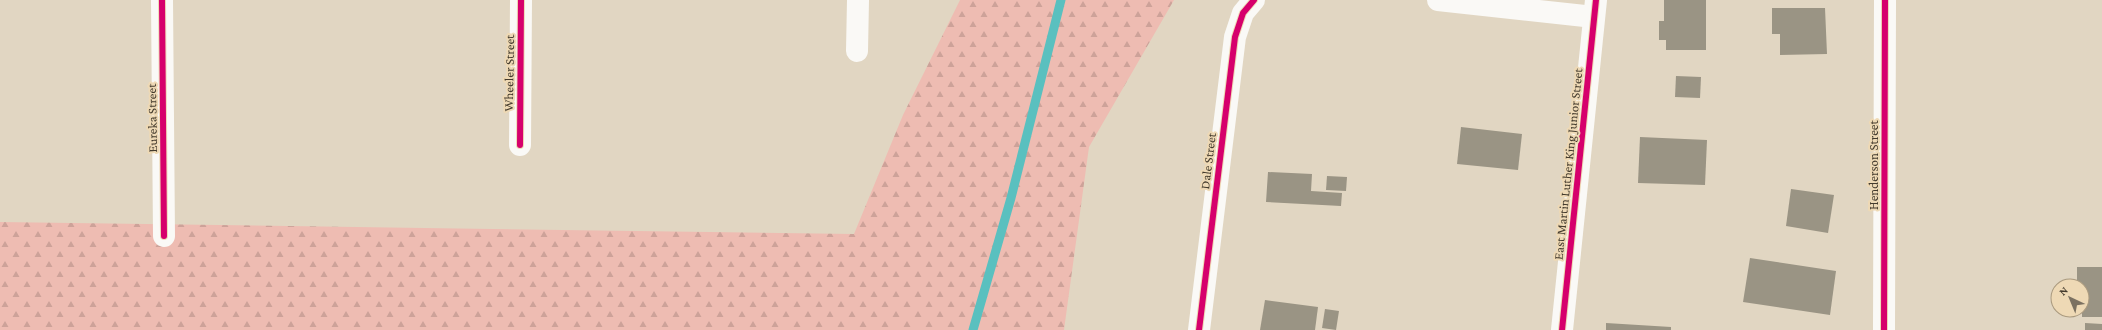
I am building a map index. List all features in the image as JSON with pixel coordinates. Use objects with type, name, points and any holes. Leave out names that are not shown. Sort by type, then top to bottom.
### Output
[{"type":"street","name":"Eureka Street","points":[[162,0],[164,236]]},
{"type":"street","name":"Wheeler Street","points":[[520,145],[521,0]]},
{"type":"street","points":[[856,51],[858,0]]},
{"type":"street","name":"Dale Street","points":[[1199,330],[1235,37],[1243,13],[1254,0]]},
{"type":"street","points":[[1438,0],[1595,8]]},
{"type":"street","name":"Henderson Street","points":[[1884,330],[1885,0]]},
{"type":"street","name":"East Martin Luther King Junior Street","points":[[1562,330],[1595,8]]},
{"type":"green space","points":[[960,0],[1174,0],[1089,147],[1064,330],[0,330],[0,222],[854,234],[903,115]]},
{"type":"building","points":[[1664,0],[1706,0],[1706,50],[1666,50],[1666,40],[1659,40],[1659,21],[1664,21]]},
{"type":"building","points":[[1772,8],[1825,8],[1827,54],[1780,55],[1780,34],[1772,34]]},
{"type":"building","points":[[1676,76],[1701,77],[1700,98],[1675,97]]},
{"type":"building","points":[[1461,127],[1522,134],[1518,170],[1457,164]]},
{"type":"building","points":[[1640,137],[1707,140],[1705,185],[1638,183]]},
{"type":"building","points":[[1268,172],[1312,174],[1311,191],[1342,193],[1341,206],[1266,202]]},
{"type":"building","points":[[1327,176],[1347,177],[1346,191],[1326,190]]},
{"type":"building","points":[[1791,189],[1834,195],[1828,233],[1786,226]]},
{"type":"building","points":[[1750,258],[1836,271],[1830,315],[1743,302]]},
{"type":"building","points":[[2077,267],[2102,267],[2102,317],[2090,317],[2090,278],[2077,278]]},
{"type":"building","points":[[1265,300],[1318,307],[1315,330],[1260,330]]},
{"type":"building","points":[[1325,309],[1339,311],[1336,330],[1322,328]]},
{"type":"building","points":[[1606,323],[1671,327],[1671,330],[1606,330]]},
{"type":"building","points":[[2085,323],[2102,324],[2102,330],[2085,330]]},
{"type":"waterway","points":[[973,330],[1011,198],[1061,0]]},
{"type":"cycle path","points":[[162,0],[164,236]]},
{"type":"cycle path","points":[[520,145],[521,0]]},
{"type":"cycle path","points":[[1199,330],[1235,37],[1243,13],[1254,0]]},
{"type":"cycle path","points":[[1562,330],[1596,0]]},
{"type":"cycle path","points":[[1884,330],[1885,0]]}]
